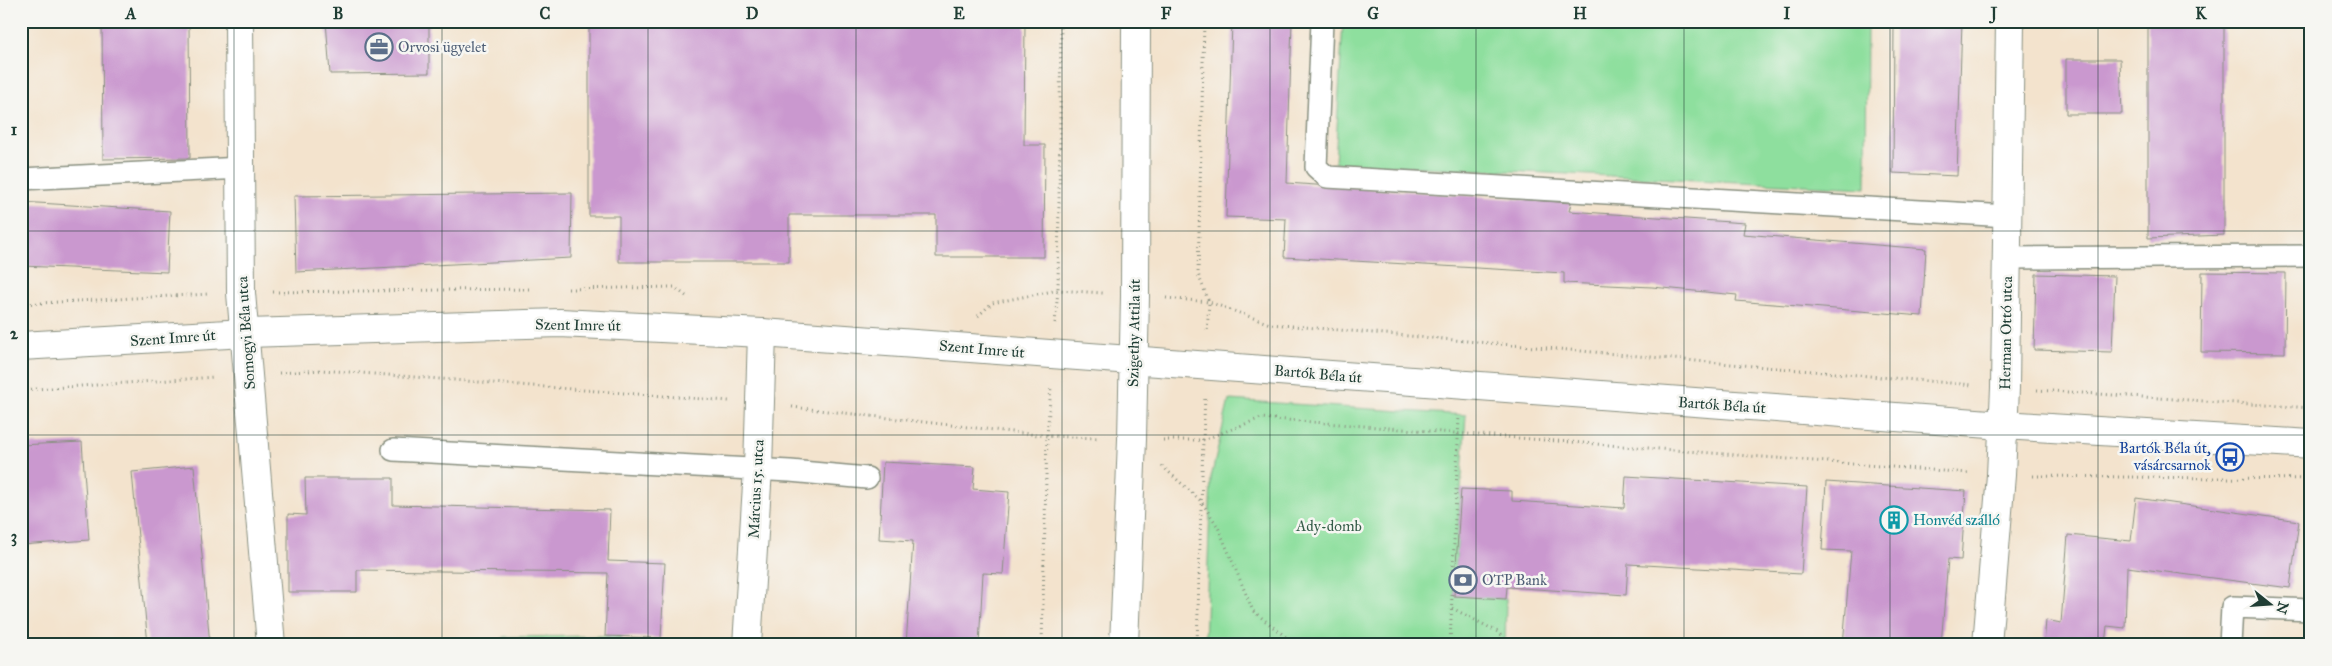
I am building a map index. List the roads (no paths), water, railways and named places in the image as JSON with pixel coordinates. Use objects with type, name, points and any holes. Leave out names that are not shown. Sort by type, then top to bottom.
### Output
[{"type":"street","name":"Somogyi Béla utca","points":[[239,21],[242,168],[241,293],[272,645]]},
{"type":"street","name":"Szigethy Attila út","points":[[1124,645],[1134,359],[1136,21]]},
{"type":"street","name":"Herman Ottó utca","points":[[1987,645],[2001,475],[2005,388],[2010,21]]},
{"type":"street","name":"Szent Imre út","points":[[21,346],[245,333],[560,323],[762,333],[1053,355],[1134,359]]},
{"type":"street","name":"Március 15. utca","points":[[747,645],[758,469],[762,333]]},
{"type":"street","name":"Bartók Béla út","points":[[1134,359],[1460,386],[2003,425],[2311,444]]},
{"type":"lane","points":[[1322,21],[1316,167],[1328,177],[2008,216]]},
{"type":"lane","points":[[21,179],[242,168]]},
{"type":"lane","points":[[2007,258],[2311,256]]},
{"type":"lane","points":[[393,450],[758,469],[867,478]]},
{"type":"lane","points":[[2230,645],[2232,607],[2311,610]]},
{"type":"place","name":"Orvosi ügyelet","points":[[379,47]]},
{"type":"place","name":"Bartók Béla út, vásárcsarnok","points":[[2230,457]]},
{"type":"place","name":"Honvéd szálló","points":[[1894,520]]},
{"type":"place","name":"OTP Bank","points":[[1463,580]]},
{"type":"park label","name":"Ady-domb","points":[[1329,526]]}]
